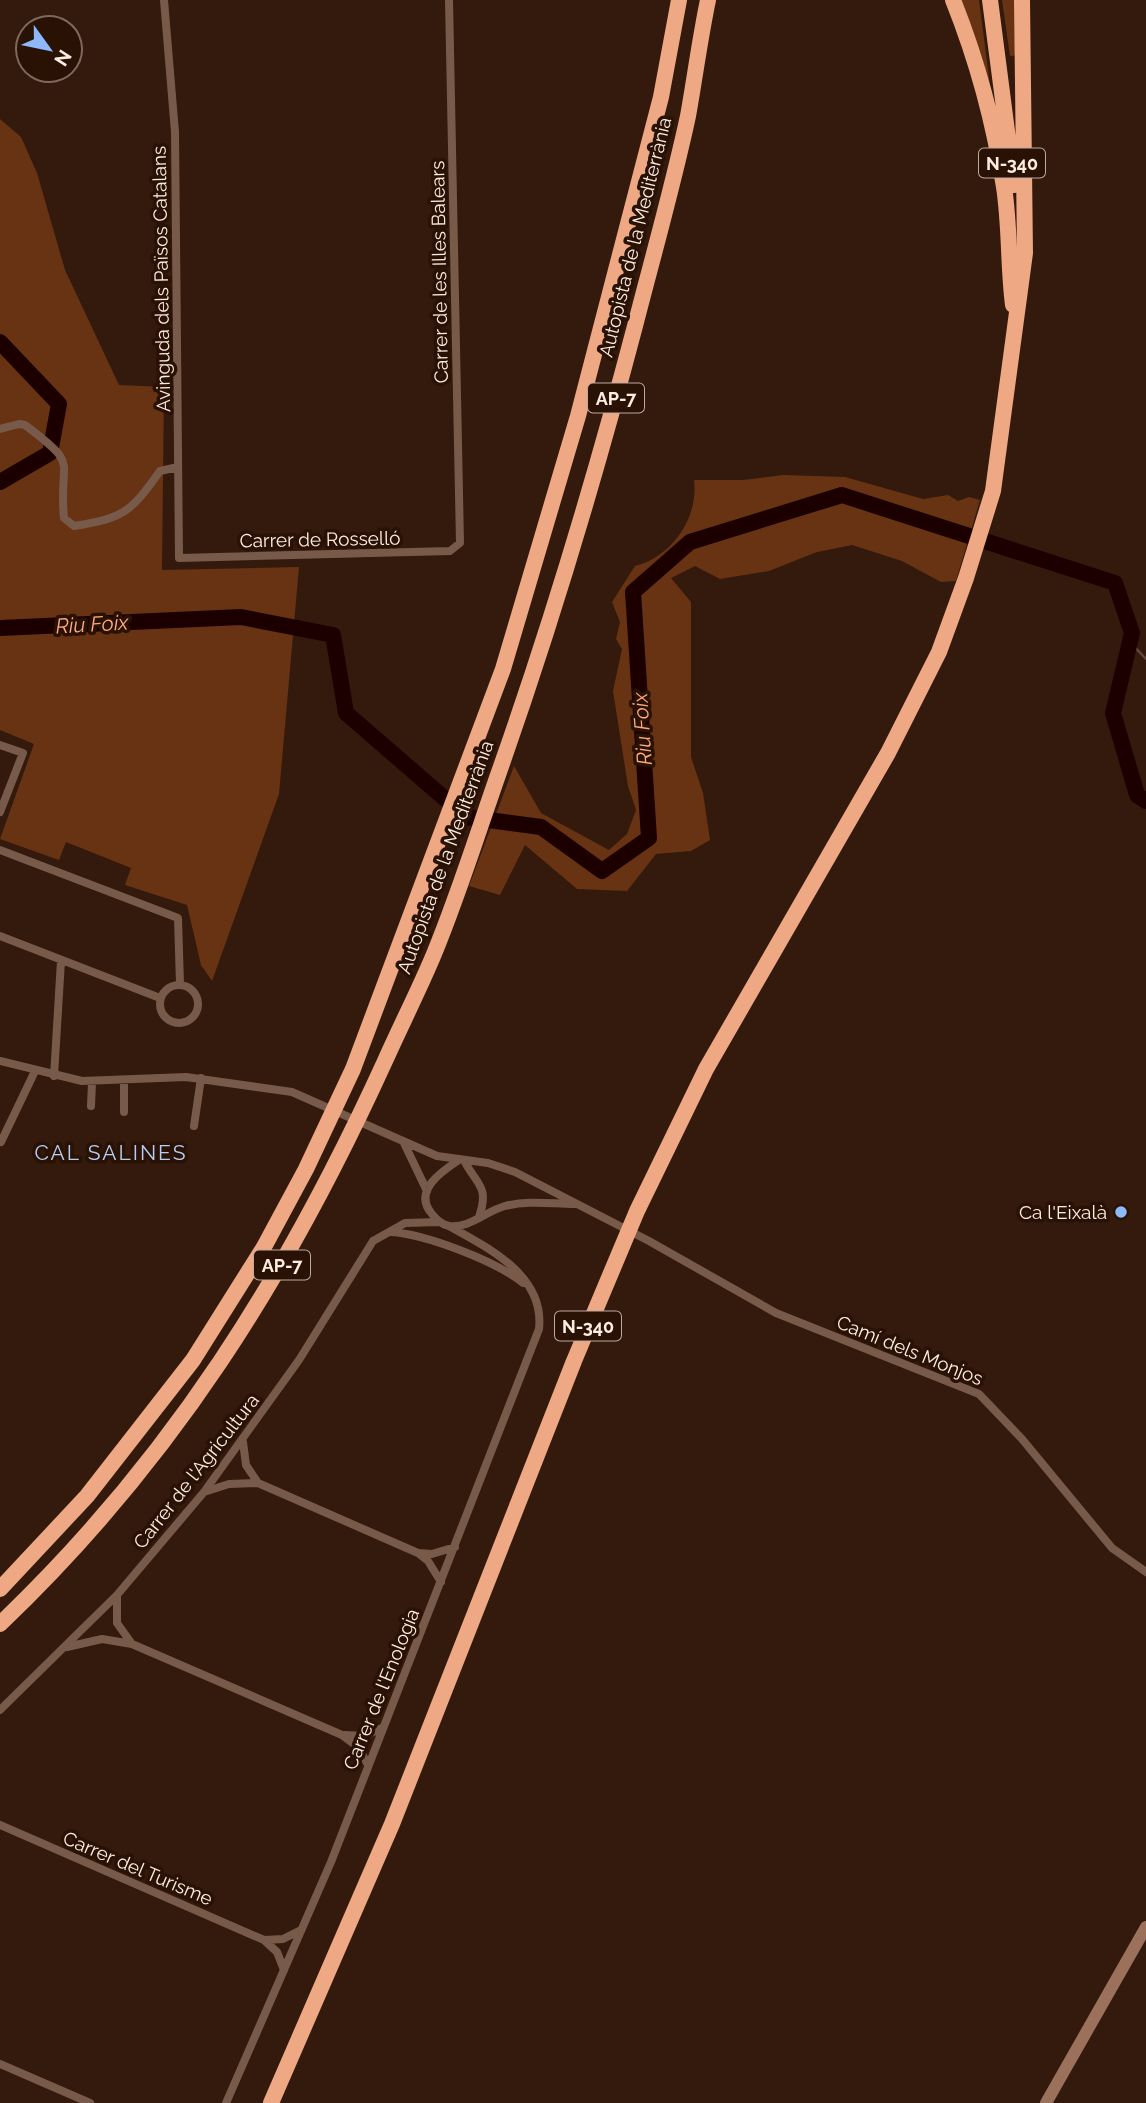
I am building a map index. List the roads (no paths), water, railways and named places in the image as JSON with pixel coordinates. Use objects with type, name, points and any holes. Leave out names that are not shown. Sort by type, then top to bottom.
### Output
[{"type":"highway","name":"Autopista de la Mediterrània","points":[[0,1589],[57,1529],[135,1438],[193,1360],[242,1284],[306,1169],[353,1069],[503,669],[578,416],[661,97],[680,0]]},
{"type":"highway","name":"Autopista de la Mediterrània","points":[[0,1624],[67,1557],[126,1490],[190,1407],[264,1297],[314,1209],[435,953],[536,669],[607,433],[671,188],[708,0]]},
{"type":"highway","points":[[953,0],[970,41],[1002,177],[1016,327]]},
{"type":"highway","name":"N-340","points":[[271,2103],[392,1825],[574,1361],[637,1211],[713,1058],[888,752],[939,652],[966,578],[993,491],[1016,327],[1015,190],[990,0]]},
{"type":"highway","points":[[1016,327],[1025,253],[1023,0]]},
{"type":"main road","points":[[1046,2103],[1146,1927]]},
{"type":"street","name":"Avinguda dels Països Catalans","points":[[164,0],[175,132],[179,558]]},
{"type":"street","name":"Carrer de les Illes Balears","points":[[449,0],[460,543]]},
{"type":"street","points":[[0,429],[22,424],[62,455],[65,464],[64,518],[74,526],[104,521],[127,512],[160,471],[178,467]]},
{"type":"street","name":"Carrer de Rosselló","points":[[179,558],[450,551],[460,543]]},
{"type":"street","points":[[0,745],[23,753],[0,812]]},
{"type":"street","points":[[0,850],[178,918],[180,985]]},
{"type":"street","points":[[0,936],[160,998]]},
{"type":"street","points":[[54,1076],[61,961]]},
{"type":"street","points":[[172,986],[189,987],[198,1001],[198,1010],[188,1021],[173,1023],[166,1019],[160,1006],[160,998],[172,986]]},
{"type":"street","name":"Camí dels Monjos","points":[[0,1061],[54,1076],[92,1082],[170,1077],[201,1078],[300,1094],[437,1156],[500,1165],[649,1241],[776,1313],[979,1394],[1013,1429],[1111,1548],[1146,1572]]},
{"type":"street","points":[[1,1142],[34,1071]]},
{"type":"street","points":[[194,1126],[201,1078]]},
{"type":"street","points":[[124,1080],[124,1112]]},
{"type":"street","points":[[91,1106],[92,1082]]},
{"type":"street","points":[[403,1141],[427,1191],[428,1210],[439,1222]]},
{"type":"street","points":[[427,1191],[432,1180],[462,1160],[482,1184],[483,1205],[479,1217]]},
{"type":"street","points":[[391,1232],[405,1223],[439,1222],[449,1226],[461,1226],[502,1207],[527,1202],[578,1204]]},
{"type":"street","name":"Carrer de l'Enologia","points":[[226,2103],[303,1929],[539,1329],[536,1300],[516,1267],[449,1226]]},
{"type":"street","points":[[391,1232],[422,1236],[506,1271],[525,1285]]},
{"type":"street","name":"Carrer de l'Agricultura","points":[[0,1710],[117,1595],[204,1492],[243,1442],[299,1360],[359,1260],[373,1241],[391,1232]]},
{"type":"street","points":[[243,1442],[246,1465],[258,1483]]},
{"type":"street","points":[[204,1492],[229,1484],[258,1483],[418,1553],[428,1561],[441,1582]]},
{"type":"street","points":[[418,1553],[432,1554],[455,1548]]},
{"type":"street","points":[[117,1595],[117,1623],[132,1644]]},
{"type":"street","points":[[67,1647],[102,1640],[132,1644],[342,1735],[358,1746],[367,1763]]},
{"type":"street","points":[[342,1735],[365,1736],[382,1728]]},
{"type":"street","name":"Carrer del Turisme","points":[[0,1825],[264,1940]]},
{"type":"street","points":[[264,1940],[283,1939],[303,1929]]},
{"type":"street","points":[[264,1940],[277,1952],[284,1970]]},
{"type":"street","points":[[0,2064],[90,2103]]},
{"type":"waterway","name":"Riu Foix","points":[[0,342],[59,404],[50,453],[0,482]]},
{"type":"waterway","name":"Riu Foix","points":[[0,628],[241,617],[333,635],[346,713],[466,817],[541,827],[602,871],[649,838],[633,592],[690,542],[842,495],[1115,583],[1132,633],[1113,713],[1137,795],[1146,801]]},
{"type":"waterway","points":[[1130,642],[1146,659]]},
{"type":"place","name":"Ca l'Eixalà","points":[[1121,1212]]},
{"type":"district","name":"CAL SALINES","points":[[111,1152]]}]
